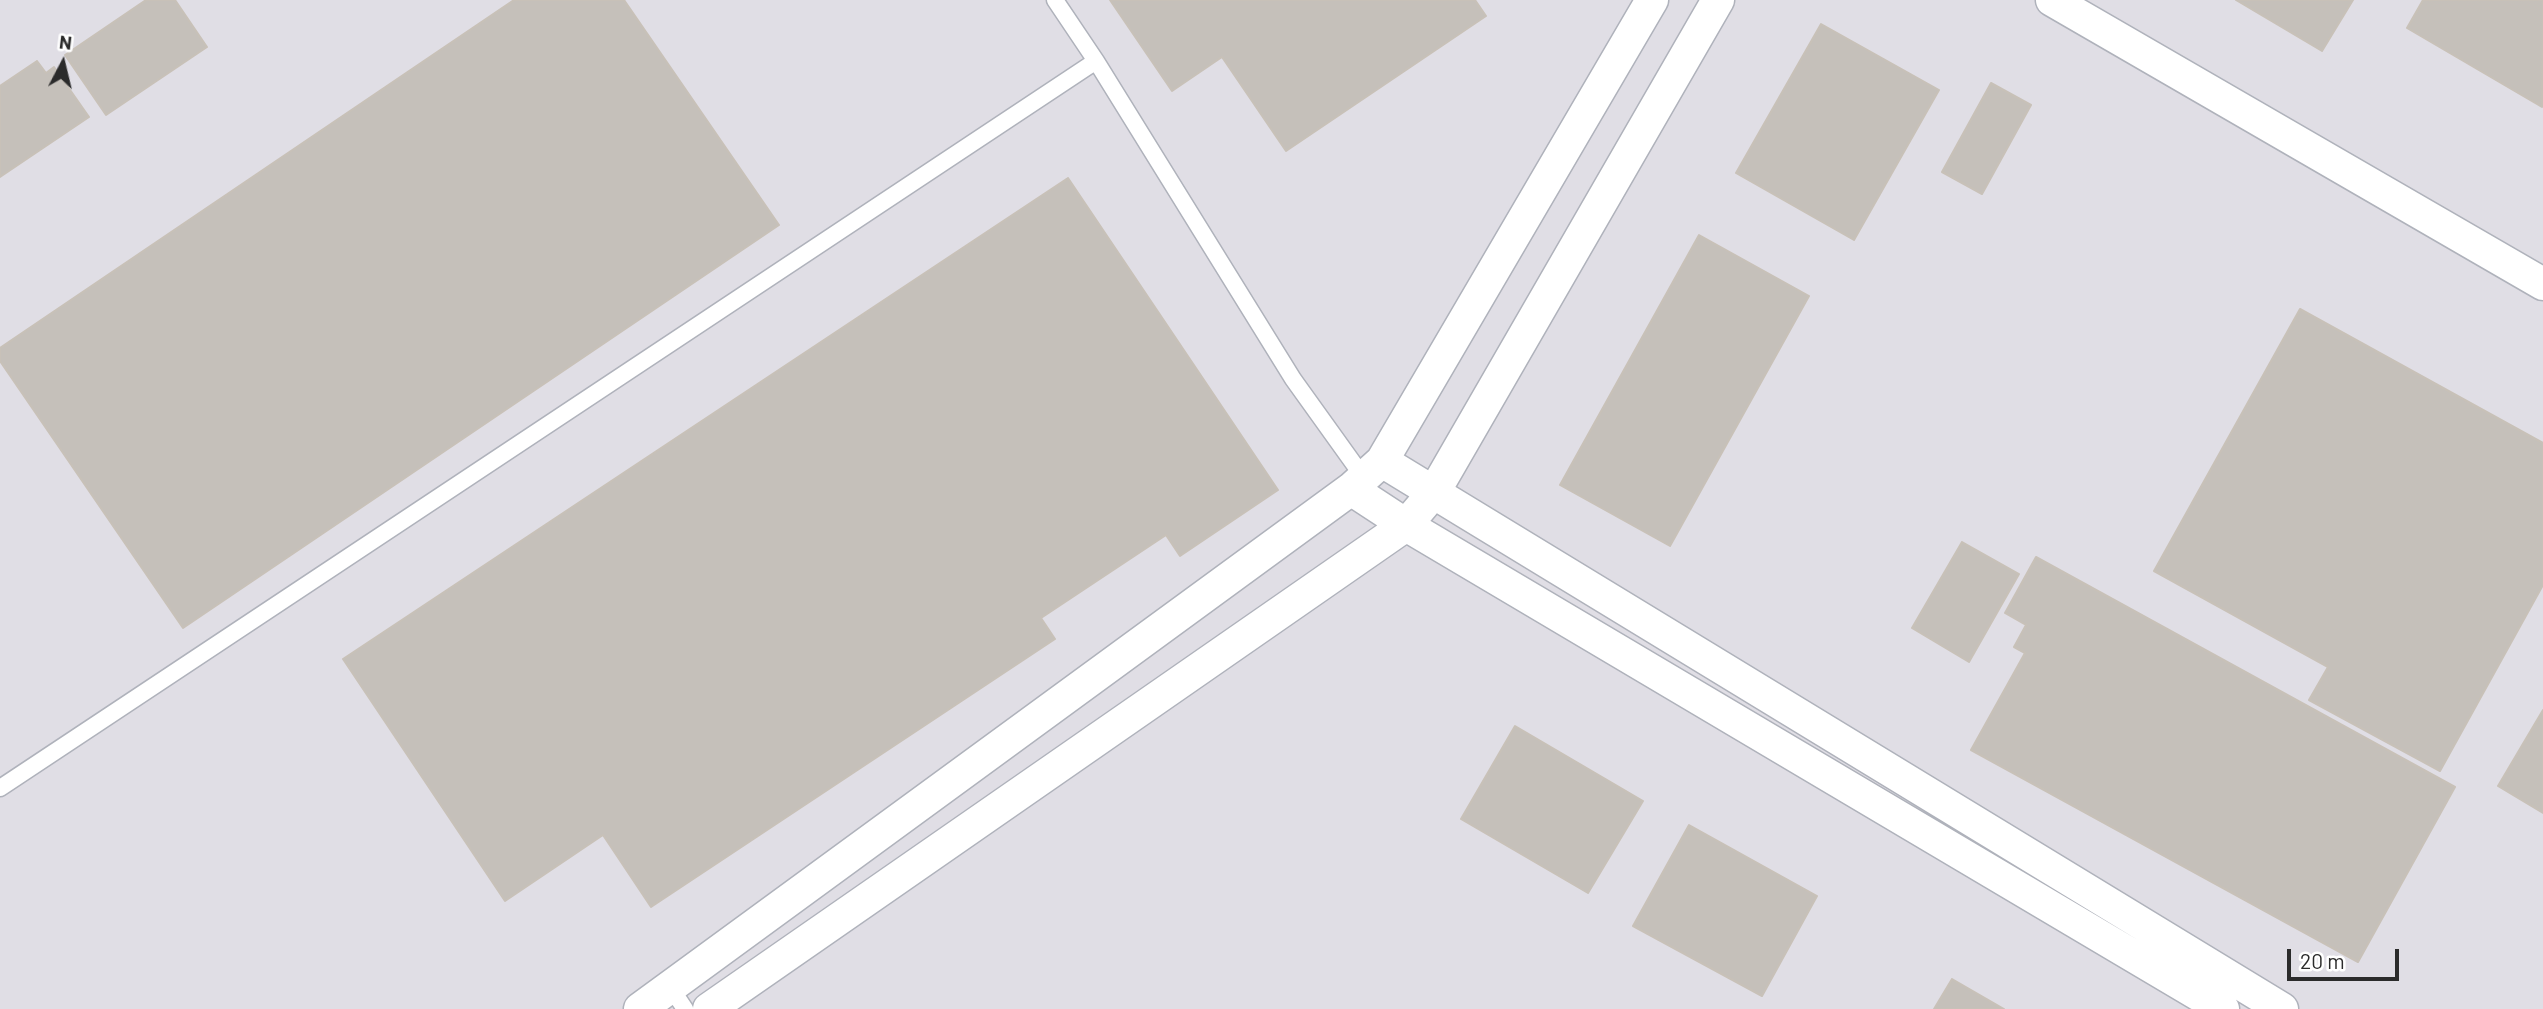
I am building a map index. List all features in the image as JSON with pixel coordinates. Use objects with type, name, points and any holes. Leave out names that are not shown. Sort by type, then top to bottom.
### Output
[{"type":"street","points":[[640,1009],[678,999],[1366,476],[1652,0]]},
{"type":"street","points":[[709,1009],[1406,525],[1434,492],[1717,0]]},
{"type":"street","points":[[2052,0],[2543,284]]},
{"type":"street","points":[[1366,476],[1434,492],[2282,1009]]},
{"type":"street","points":[[1366,476],[1406,525],[2223,1009]]},
{"type":"lane","points":[[1055,0],[1096,61],[1293,379],[1366,476]]},
{"type":"lane","points":[[0,788],[1096,61]]},
{"type":"shaded area","points":[[0,0],[2543,0],[2543,1009],[0,1009]]},
{"type":"building","points":[[146,0],[175,0],[207,47],[106,115],[65,55]]},
{"type":"building","points":[[514,0],[624,0],[779,225],[183,628],[0,361],[0,348]]},
{"type":"building","points":[[1110,0],[1475,0],[1486,16],[1286,151],[1222,57],[1172,91]]},
{"type":"building","points":[[2236,0],[2353,0],[2322,51]]},
{"type":"building","points":[[2423,0],[2543,0],[2542,107],[2407,28]]},
{"type":"building","points":[[1821,24],[1939,90],[1854,240],[1736,173]]},
{"type":"building","points":[[37,61],[46,73],[54,67],[89,117],[0,177],[0,86]]},
{"type":"building","points":[[1991,83],[2031,105],[1982,194],[1942,172]]},
{"type":"building","points":[[1068,178],[1278,490],[1180,556],[1166,535],[1041,618],[1055,639],[651,907],[603,835],[505,901],[343,659]]},
{"type":"building","points":[[1699,235],[1809,296],[1670,546],[1560,485]]},
{"type":"building","points":[[2300,309],[2543,443],[2543,585],[2440,771],[2309,700],[2328,667],[2154,571]]},
{"type":"building","points":[[1962,542],[2019,574],[1969,662],[1912,628]]},
{"type":"building","points":[[2036,557],[2455,787],[2358,962],[1971,750],[2025,653],[2014,647],[2026,625],[2005,613]]},
{"type":"building","points":[[2543,710],[2543,813],[2498,786]]},
{"type":"building","points":[[1515,726],[1643,801],[1588,893],[1461,819]]},
{"type":"building","points":[[1689,825],[1817,896],[1762,996],[1633,926]]},
{"type":"building","points":[[1952,979],[2004,1009],[1934,1009]]}]
